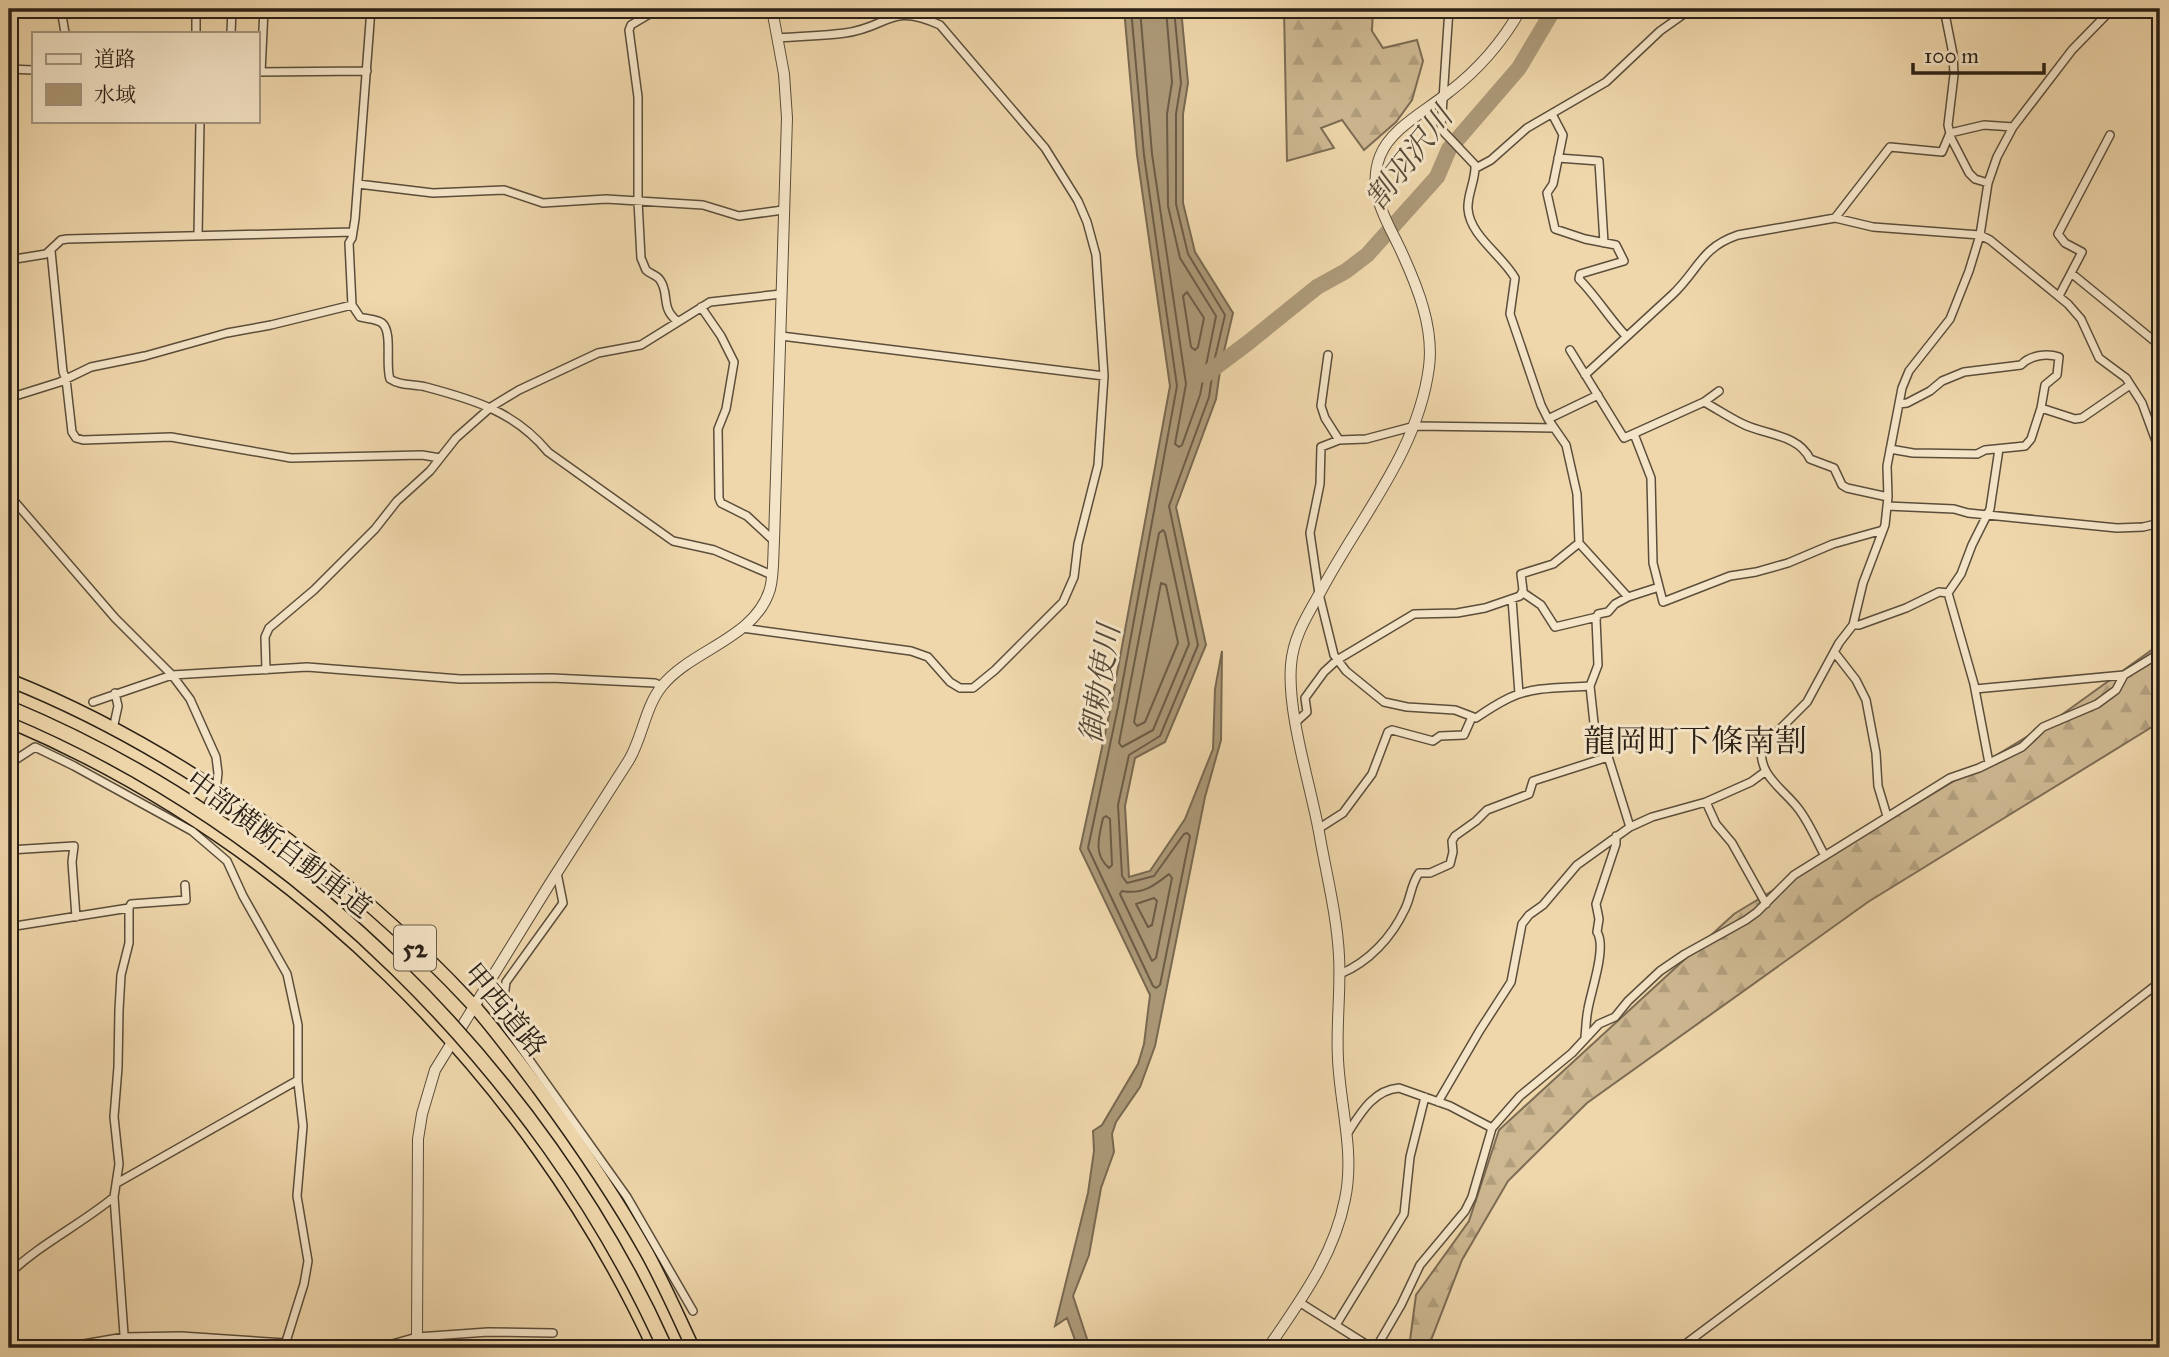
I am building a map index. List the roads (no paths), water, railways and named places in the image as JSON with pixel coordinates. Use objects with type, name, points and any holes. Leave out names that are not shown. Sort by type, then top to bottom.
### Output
[{"type":"highway","name":"甲西道路","points":[[9,680],[113,729],[216,790],[348,888],[430,962],[475,1007],[555,1111],[613,1195],[648,1254],[693,1348]]},
{"type":"highway","name":"中部横断自動車道","points":[[9,708],[118,762],[216,822],[315,895],[398,969],[477,1054],[546,1142],[608,1238],[665,1348]]},
{"type":"highway","name":"52","points":[[9,721],[132,782],[195,827],[264,868],[324,916],[380,968],[453,1043],[506,1106],[575,1204],[609,1259],[654,1348]]},
{"type":"street","points":[[61,9],[65,32]]},
{"type":"street","points":[[196,32],[197,9]]},
{"type":"street","points":[[231,32],[232,9]]},
{"type":"street","points":[[264,9],[259,72],[367,71]]},
{"type":"street","points":[[371,9],[358,184],[353,232],[349,243],[352,305],[360,317],[381,322],[385,326],[388,333],[387,371],[394,382],[420,386],[501,412],[540,442],[548,452],[673,541],[715,550],[772,575]]},
{"type":"street","points":[[658,9],[631,25],[629,30],[638,97],[638,201],[642,264],[646,270],[658,277],[668,312],[677,321]]},
{"type":"street","points":[[417,1348],[418,1139],[427,1092],[435,1070],[633,753],[647,714],[662,686],[689,663],[742,628],[755,616],[770,590],[774,541],[786,97],[779,38],[772,9]]},
{"type":"street","points":[[1449,9],[1441,129],[1444,135],[1470,157],[1476,168],[1468,206],[1469,215],[1481,237],[1515,278],[1510,314],[1548,419],[1566,445],[1577,494],[1579,543],[1628,597]]},
{"type":"street","points":[[1268,1348],[1321,1268],[1341,1217],[1348,1180],[1338,1062],[1339,974],[1336,925],[1296,722],[1290,682],[1291,661],[1301,626],[1338,558],[1395,468],[1415,426],[1426,388],[1430,361],[1426,320],[1403,254],[1376,198],[1377,166],[1381,152],[1394,134],[1442,98],[1489,55],[1521,9]]},
{"type":"street","points":[[1476,168],[1491,160],[1527,128],[1606,82],[1660,31],[1691,9]]},
{"type":"street","points":[[1944,9],[1953,54],[1954,75],[1948,116],[1950,133],[1969,173],[1975,179],[1988,183]]},
{"type":"street","points":[[1825,856],[1798,807],[1778,789],[1766,771],[1760,753],[1762,747],[1800,710],[1853,625],[1863,583],[1883,530],[1888,497],[1887,466],[1899,404],[1909,371],[1950,319],[1980,235],[1988,183],[1997,157],[2013,127],[2072,50],[2112,9]]},
{"type":"street","points":[[742,628],[911,651],[928,657],[950,682],[960,688],[973,688],[995,670],[1063,602],[1069,590],[1098,464],[1104,376],[1096,255],[1078,201],[1045,148],[940,25],[916,15],[890,16],[863,29],[845,33],[779,38]]},
{"type":"street","points":[[9,69],[32,70]]},
{"type":"street","points":[[1552,114],[1563,135],[1553,184],[1547,193],[1555,229],[1585,240],[1616,245],[1624,261],[1580,274],[1579,279],[1626,336]]},
{"type":"street","points":[[198,236],[200,122]]},
{"type":"street","points":[[1950,133],[1984,125],[2013,127]]},
{"type":"street","points":[[1835,218],[1890,147],[1942,152],[1950,133]]},
{"type":"street","points":[[2059,296],[2082,252],[2065,243],[2058,234],[2110,135]]},
{"type":"street","points":[[1558,158],[1599,161],[1604,243]]},
{"type":"street","points":[[358,184],[433,193],[504,190],[543,203],[606,199],[703,205],[739,216],[783,210]]},
{"type":"street","points":[[1586,375],[1675,293],[1711,247],[1738,235],[1835,218],[1873,228],[1980,235],[1990,240],[2059,296],[2081,319],[2099,358],[2126,378],[2142,403],[2160,452]]},
{"type":"street","points":[[9,260],[47,254],[61,240],[67,239],[353,232]]},
{"type":"street","points":[[51,251],[63,372],[72,432],[76,438],[171,437],[291,458],[422,455],[440,458]]},
{"type":"street","points":[[2071,273],[2158,344]]},
{"type":"street","points":[[266,670],[265,637],[270,628],[314,590],[375,529],[397,501],[430,471],[465,429],[491,407],[519,390],[598,353],[641,345],[710,302],[781,294]]},
{"type":"street","points":[[9,398],[66,379],[91,367],[352,305]]},
{"type":"street","points":[[701,307],[721,336],[734,362],[726,409],[718,429],[719,498],[721,503],[747,516],[774,541]]},
{"type":"street","points":[[780,336],[1104,376]]},
{"type":"street","points":[[1570,350],[1624,438],[1704,402],[1719,391]]},
{"type":"street","points":[[1328,355],[1321,406],[1339,440]]},
{"type":"street","points":[[1890,449],[1913,453],[1978,454],[2025,446],[2031,439],[2045,385],[2057,375],[2059,357],[2052,355],[2028,358],[2021,365],[1964,372],[1942,381],[1919,397],[1899,404]]},
{"type":"street","points":[[2041,408],[2075,419],[2082,418],[2130,385]]},
{"type":"street","points":[[1548,419],[1598,395]]},
{"type":"street","points":[[1704,402],[1745,425],[1787,438],[1807,451],[1810,459],[1834,467],[1842,485],[1847,488],[1888,497]]},
{"type":"street","points":[[1554,428],[1415,426],[1366,439],[1339,440],[1321,447],[1320,484],[1310,533],[1319,594],[1334,655],[1346,671],[1384,702],[1407,707],[1455,710],[1475,718],[1520,694],[1545,689],[1590,686]]},
{"type":"street","points":[[1634,434],[1651,478],[1653,563],[1663,602],[1720,579],[1788,564],[1833,544],[1883,530]]},
{"type":"street","points":[[1948,593],[1961,574],[1988,515],[1999,449]]},
{"type":"street","points":[[9,495],[115,618],[172,675],[190,699],[216,757],[216,790],[195,827]]},
{"type":"street","points":[[1887,506],[1955,509],[1988,515],[2117,528],[2160,523]]},
{"type":"street","points":[[1296,722],[1307,712],[1305,698],[1309,690],[1337,660],[1415,614],[1457,613],[1485,608],[1520,596],[1521,574],[1553,564],[1579,543]]},
{"type":"street","points":[[1522,592],[1541,605],[1555,627],[1597,617],[1628,597],[1658,587]]},
{"type":"street","points":[[1853,625],[1906,608],[1939,592],[1948,593]]},
{"type":"street","points":[[1948,593],[1975,689],[1989,763]]},
{"type":"street","points":[[1512,599],[1520,694]]},
{"type":"street","points":[[1597,617],[1598,665],[1590,686],[1594,723],[1608,757],[1630,827]]},
{"type":"street","points":[[1835,653],[1856,680],[1866,700],[1876,753],[1878,786],[1887,816]]},
{"type":"street","points":[[1975,689],[2124,675],[2160,653]]},
{"type":"street","points":[[93,702],[172,675],[307,667],[460,679],[552,678],[655,683],[662,686]]},
{"type":"street","points":[[1299,1302],[1374,1348],[1401,1305],[1420,1265],[1465,1211],[1472,1197],[1492,1128],[1520,1096],[1572,1053],[1599,1024],[1615,1017],[1660,971],[1746,920],[1794,875],[1950,778],[2022,747],[2043,727],[2097,704],[2116,690],[2124,675]]},
{"type":"street","points":[[113,729],[118,706],[114,693]]},
{"type":"street","points":[[1318,829],[1343,813],[1372,774],[1388,732],[1392,730],[1433,741],[1440,736],[1464,736],[1472,717]]},
{"type":"street","points":[[9,764],[35,747],[195,827],[227,861],[243,896],[287,974],[298,1025],[298,1080],[303,1126],[297,1196],[308,1261],[304,1284],[284,1346]]},
{"type":"street","points":[[1339,974],[1380,947],[1406,907],[1413,882],[1419,873],[1430,873],[1450,864],[1455,836],[1487,810],[1529,793],[1533,780],[1608,757]]},
{"type":"street","points":[[1438,1102],[1511,982],[1522,924],[1543,905],[1577,865],[1630,827],[1652,817],[1706,802],[1751,782],[1766,771]]},
{"type":"street","points":[[1706,802],[1716,824],[1732,843],[1766,904]]},
{"type":"street","points":[[1585,1037],[1600,937],[1597,932],[1599,919],[1596,904],[1616,844],[1616,836]]},
{"type":"street","points":[[9,849],[74,846],[72,862],[76,916]]},
{"type":"street","points":[[557,872],[564,903],[506,982],[502,1020],[627,1196],[693,1311]]},
{"type":"street","points":[[125,1348],[114,1197],[119,1164],[114,1117],[121,975],[129,943],[129,908],[131,904],[186,900],[186,885]]},
{"type":"street","points":[[9,927],[129,908]]},
{"type":"street","points":[[1680,1348],[1923,1166],[2160,982]]},
{"type":"street","points":[[117,1183],[298,1080]]},
{"type":"street","points":[[1346,1134],[1367,1105],[1378,1095],[1399,1088],[1485,1122],[1492,1128]]},
{"type":"street","points":[[1336,1325],[1404,1214],[1410,1157],[1425,1097]]},
{"type":"street","points":[[9,1274],[114,1197]]},
{"type":"street","points":[[378,1348],[417,1337],[488,1332],[553,1333]]},
{"type":"street","points":[[12,1348],[78,1345],[124,1337],[181,1336],[299,1348]]},
{"type":"water","points":[[1124,9],[1181,9],[1188,83],[1183,114],[1183,203],[1195,252],[1233,313],[1216,399],[1176,507],[1206,645],[1165,742],[1135,758],[1125,806],[1129,877],[1150,871],[1185,819],[1213,749],[1215,689],[1222,651],[1221,740],[1205,797],[1155,1046],[1140,1087],[1116,1122],[1112,1134],[1114,1152],[1101,1188],[1089,1255],[1073,1296],[1090,1348],[1078,1348],[1067,1318],[1055,1326],[1088,1193],[1094,1151],[1093,1131],[1102,1125],[1138,1064],[1144,1044],[1150,995],[1080,849],[1111,706],[1170,386],[1137,155]]},
{"type":"waterway","name":"割羽沢川","points":[[1205,375],[1317,287],[1346,271],[1367,255],[1437,177],[1449,149],[1519,68],[1554,9]]},
{"type":"district","name":"龍岡町下條南割","points":[[1695,741]]},
{"type":"water label","name":"御勅使川","points":[[1100,684]]}]
